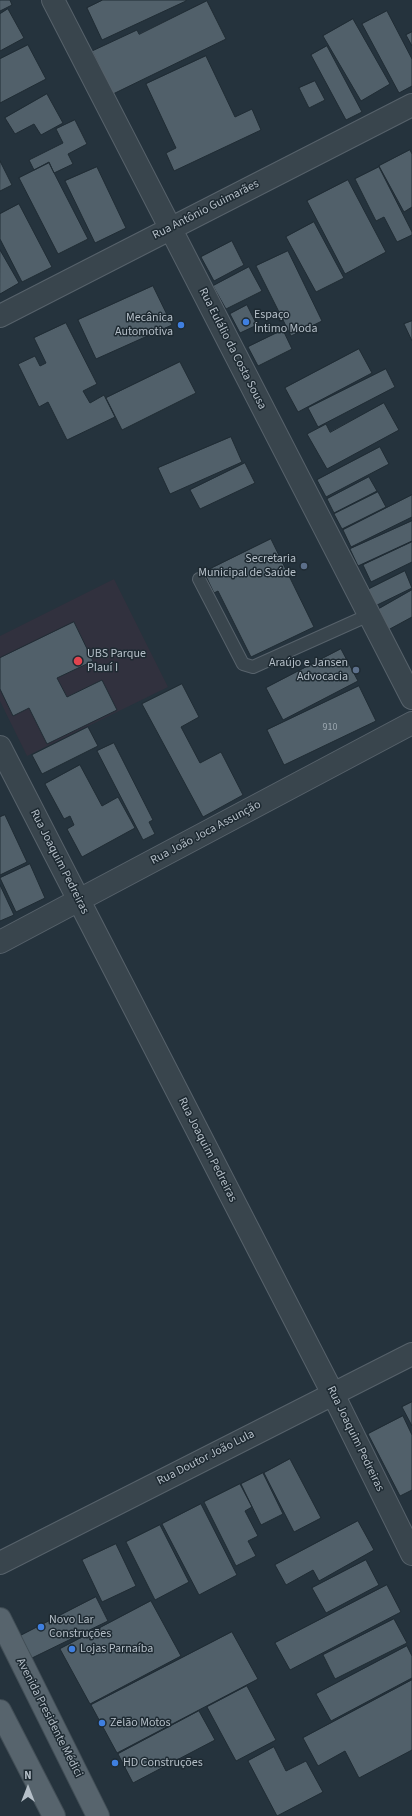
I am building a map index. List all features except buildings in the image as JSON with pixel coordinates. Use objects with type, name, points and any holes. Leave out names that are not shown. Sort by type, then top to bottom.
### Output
[{"type":"main road","name":"Avenida Presidente Médici","points":[[0,1619],[98,1816]]},
{"type":"main road","points":[[0,1711],[54,1816]]},
{"type":"street","name":"Rua Eulálio da Costa Sousa","points":[[53,0],[169,229],[412,698]]},
{"type":"street","name":"Rua Antônio Guimarães","points":[[0,316],[412,105]]},
{"type":"street","name":"Rua João Joca Assunção","points":[[0,942],[412,723]]},
{"type":"street","name":"Rua Joaquim Pedreiras","points":[[0,747],[333,1394],[412,1554]]},
{"type":"street","name":"Rua Doutor João Lula","points":[[0,1563],[412,1354]]},
{"type":"lane","points":[[199,579],[243,664],[253,667],[369,614]]},
{"type":"shaded area","name":"UBS Parque PIauí I","points":[[114,579],[168,687],[27,756],[0,701],[0,636]]},
{"type":"place","name":"Espaço Íntimo Moda","points":[[246,322]]},
{"type":"place","name":"Mecânica Automotiva","points":[[181,325]]},
{"type":"place","name":"Secretaria Municipal de Saúde","points":[[304,566]]},
{"type":"place","name":"UBS Parque PIauí I","points":[[78,661]]},
{"type":"place","name":"Araújo e Jansen Advocacia","points":[[356,670]]},
{"type":"place","name":"Novo Lar Construções","points":[[41,1627]]},
{"type":"place","name":"Lojas Parnaíba","points":[[72,1649]]},
{"type":"place","name":"Zelão Motos","points":[[102,1723]]},
{"type":"place","name":"HD Construções","points":[[115,1763]]}]
